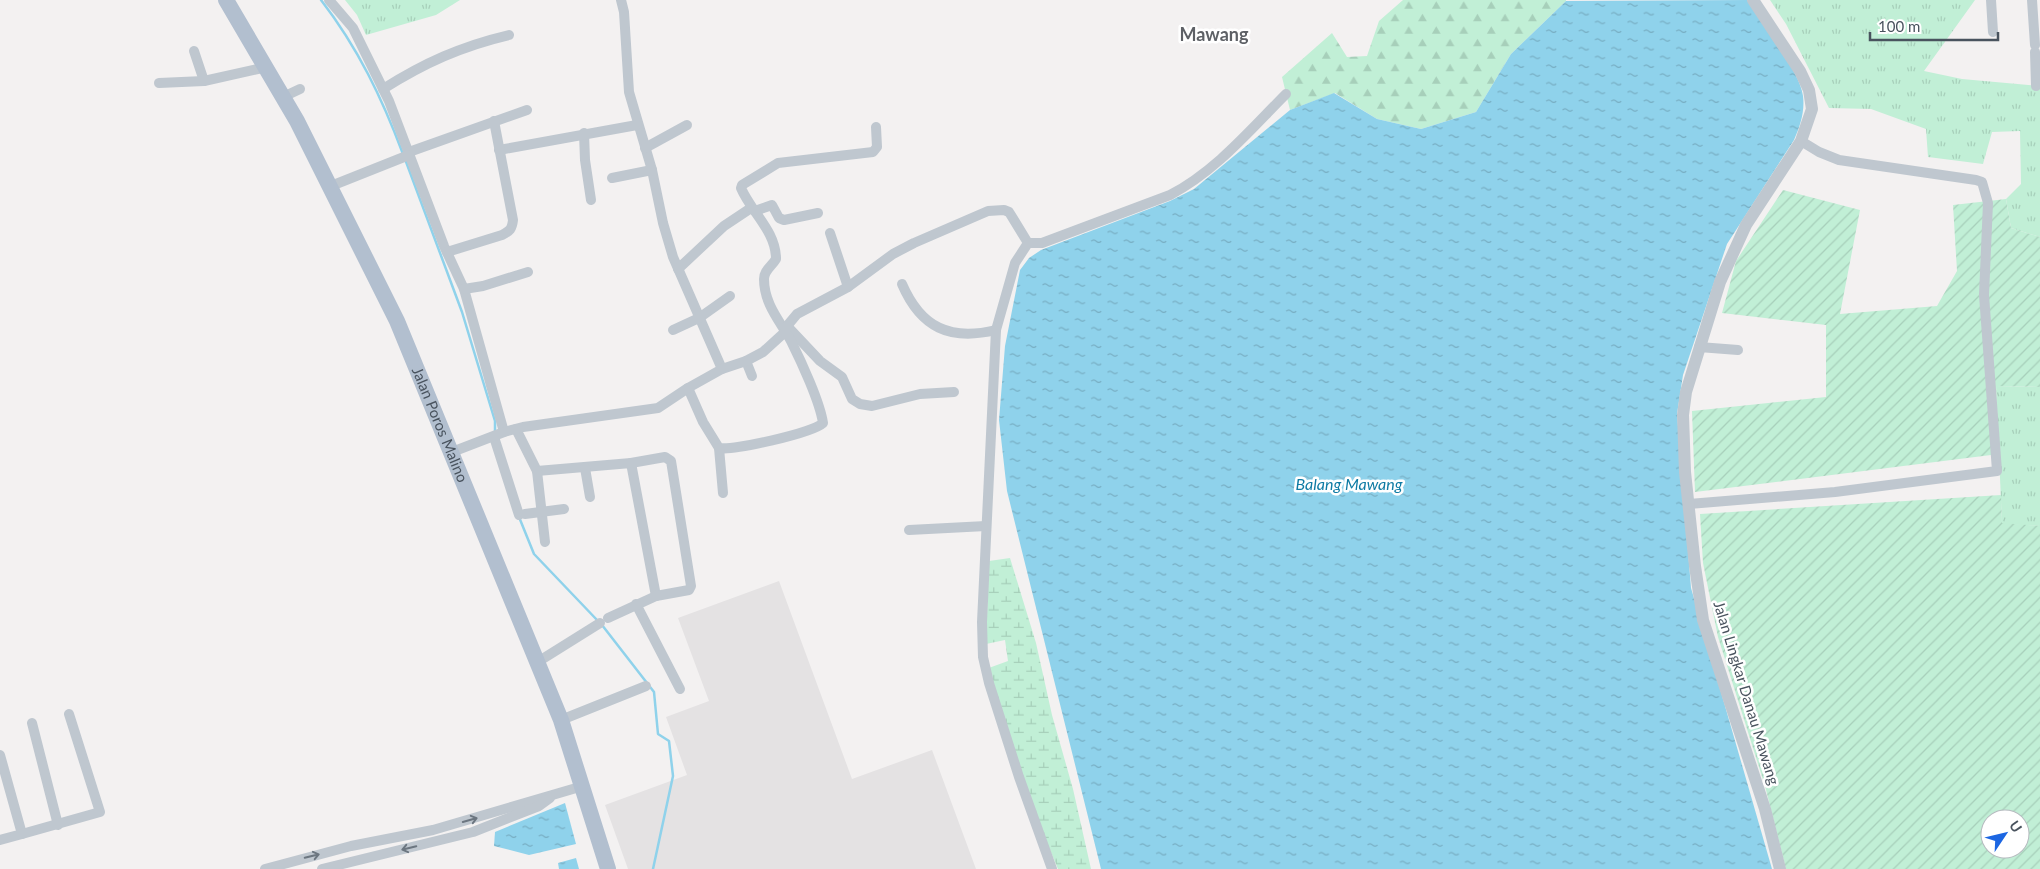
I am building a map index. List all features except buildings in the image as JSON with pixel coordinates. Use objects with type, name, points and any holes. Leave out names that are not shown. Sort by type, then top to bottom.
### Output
[{"type":"main road","name":"Jalan Poros Malino","points":[[232,2],[331,186],[397,321],[561,720],[608,869]]},
{"type":"street","points":[[329,0],[353,28],[383,89],[447,252],[464,289],[499,435],[522,514],[564,509]]},
{"type":"street","points":[[621,0],[625,20],[628,83],[637,125],[652,170],[663,223],[678,269],[722,369]]},
{"type":"street","name":"Jalan Lingkar Danau Mawang","points":[[1753,0],[1800,71],[1809,90],[1812,109],[1802,141],[1746,225],[1720,282],[1686,392],[1683,415],[1684,472],[1703,620],[1765,809],[1780,869]]},
{"type":"street","points":[[1991,0],[1993,32]]},
{"type":"street","points":[[2032,0],[2038,67],[2036,86]]},
{"type":"street","points":[[383,89],[420,66],[475,43],[509,35]]},
{"type":"street","points":[[194,51],[204,81]]},
{"type":"street","points":[[159,83],[204,81],[267,67]]},
{"type":"street","points":[[283,97],[300,89]]},
{"type":"street","points":[[1028,243],[1042,243],[1170,195],[1185,187],[1216,164],[1286,94]]},
{"type":"street","points":[[331,186],[409,153],[527,110]]},
{"type":"street","points":[[447,252],[502,235],[513,227],[494,122]]},
{"type":"street","points":[[645,148],[687,124]]},
{"type":"street","points":[[500,150],[584,133],[637,125]]},
{"type":"street","points":[[876,128],[877,147],[873,152],[787,161],[766,168],[740,188],[766,229],[776,255],[776,259],[768,268],[764,278],[770,307],[786,329],[820,361],[842,377],[852,399],[860,404],[872,406],[920,394],[954,392]]},
{"type":"street","points":[[584,133],[584,160],[591,200]]},
{"type":"street","points":[[1689,504],[1835,492],[1996,471],[1984,295],[1988,203],[1985,186],[1982,182],[1976,180],[1839,160],[1819,152],[1802,141]]},
{"type":"street","points":[[612,178],[652,170]]},
{"type":"street","points":[[678,269],[724,226],[753,210],[772,205],[779,218],[784,220],[818,213]]},
{"type":"street","points":[[452,452],[516,429],[658,408],[722,369],[746,361],[763,352],[804,309],[848,287],[882,262],[914,243],[988,211],[1009,212],[1028,243]]},
{"type":"street","points":[[830,232],[848,287]]},
{"type":"street","points":[[1028,243],[1015,263],[996,330],[986,526],[983,657],[989,683],[1019,778],[1052,869]]},
{"type":"street","points":[[464,289],[483,286],[528,272]]},
{"type":"street","points":[[902,284],[909,299],[919,313],[941,330],[977,335],[996,330]]},
{"type":"street","points":[[673,330],[699,318],[730,296]]},
{"type":"street","points":[[719,448],[757,443],[802,432],[823,423],[813,391],[786,329]]},
{"type":"street","points":[[1699,347],[1738,350]]},
{"type":"street","points":[[746,361],[752,376]]},
{"type":"street","points":[[688,388],[703,422],[719,448],[723,493]]},
{"type":"street","points":[[516,429],[536,471],[545,542]]},
{"type":"street","points":[[536,471],[585,468],[667,457],[671,461],[673,468],[691,586],[685,592],[656,596],[636,604],[604,620],[536,663]]},
{"type":"street","points":[[631,463],[656,596]]},
{"type":"street","points":[[585,468],[590,497]]},
{"type":"street","points":[[909,530],[986,526]]},
{"type":"street","points":[[636,604],[680,689]]},
{"type":"street","points":[[561,720],[646,686]]},
{"type":"street","points":[[0,840],[100,812],[69,714]]},
{"type":"street","points":[[32,723],[58,825]]},
{"type":"street","points":[[0,755],[22,834]]},
{"type":"street","points":[[265,869],[351,846],[441,828],[583,786]]},
{"type":"street","points":[[322,869],[473,832],[538,806],[552,796]]},
{"type":"shaded area","points":[[779,581],[852,779],[932,750],[976,869],[628,869],[605,805],[687,775],[666,717],[709,701],[678,618]]},
{"type":"green space","points":[[345,0],[460,0],[436,15],[366,35],[357,15]]},
{"type":"green space","points":[[1403,0],[1566,1],[1511,54],[1476,112],[1421,129],[1377,119],[1335,93],[1290,110],[1282,77],[1332,33],[1347,57],[1367,56],[1379,21]]},
{"type":"green space","points":[[1770,0],[1975,0],[1924,71],[1962,79],[2040,86],[2040,237],[2011,228],[2006,199],[2021,184],[2020,131],[1992,132],[1983,164],[1928,157],[1926,129],[1871,109],[1829,108],[1786,24]]},
{"type":"green space","points":[[1783,190],[1860,210],[1840,314],[1937,306],[1957,271],[1953,205],[2006,199],[2011,228],[2040,237],[2040,387],[1996,386],[1999,454],[1695,492],[1692,411],[1826,397],[1826,325],[1722,313],[1736,261]]},
{"type":"green space","points":[[1996,386],[2040,387],[2040,526],[2002,524]]},
{"type":"green space","points":[[2001,495],[2002,523],[2040,526],[2040,869],[1786,869],[1765,786],[1718,637],[1703,563],[1700,514]]},
{"type":"green space","points":[[1010,558],[1036,643],[1091,869],[1058,869],[1032,807],[986,669],[1008,661],[1005,640],[986,644],[989,561]]},
{"type":"water","name":"Balang Mawang","points":[[1747,0],[1780,47],[1795,74],[1803,96],[1803,113],[1794,140],[1727,244],[1683,375],[1677,414],[1691,588],[1772,869],[1101,869],[1007,491],[999,420],[1005,346],[1020,270],[1029,258],[1041,250],[1170,201],[1194,189],[1290,110],[1334,93],[1377,119],[1421,129],[1476,112],[1511,54],[1566,1]]},
{"type":"water","points":[[565,803],[576,844],[529,855],[494,846],[495,832]]},
{"type":"water","points":[[576,858],[579,869],[559,869],[558,863]]},
{"type":"waterway","points":[[321,0],[358,55],[378,93],[403,154]]},
{"type":"waterway","points":[[405,159],[462,312],[495,421],[495,431]]},
{"type":"waterway","points":[[519,517],[534,554],[598,621]]},
{"type":"waterway","points":[[602,625],[654,692],[658,734],[669,741],[673,776],[653,869]]},
{"type":"district","name":"Mawang","points":[[1214,35]]}]
